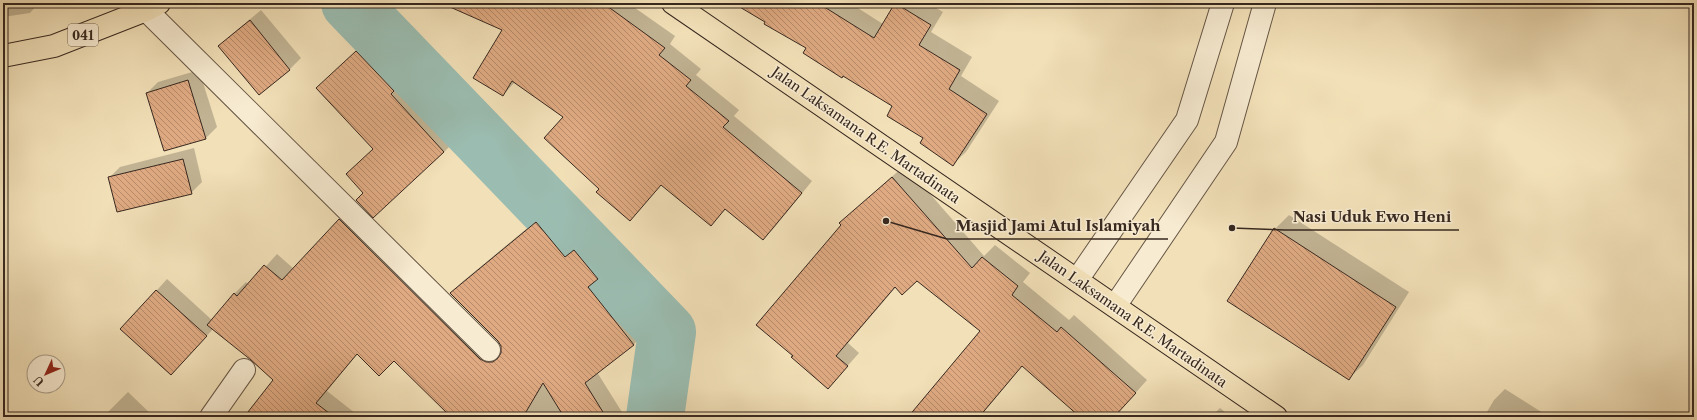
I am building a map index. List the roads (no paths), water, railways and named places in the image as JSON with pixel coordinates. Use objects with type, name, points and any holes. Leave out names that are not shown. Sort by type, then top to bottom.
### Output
[{"type":"main road","name":"Jalan Laksamana R.E. Martadinata","points":[[673,3],[1276,417]]},
{"type":"main road","name":"041","points":[[3,56],[54,46],[152,6]]},
{"type":"street","points":[[1077,280],[1187,120],[1223,3]]},
{"type":"street","points":[[1114,306],[1226,142],[1265,3]]},
{"type":"street","points":[[152,6],[489,350]]},
{"type":"street","points":[[210,417],[244,370]]},
{"type":"waterway","points":[[350,3],[667,332],[655,417]]},
{"type":"place","name":"Masjid Jami Atul Islamiyah","points":[[886,221]]},
{"type":"place","name":"Nasi Uduk Ewo Heni","points":[[1232,228]]}]
